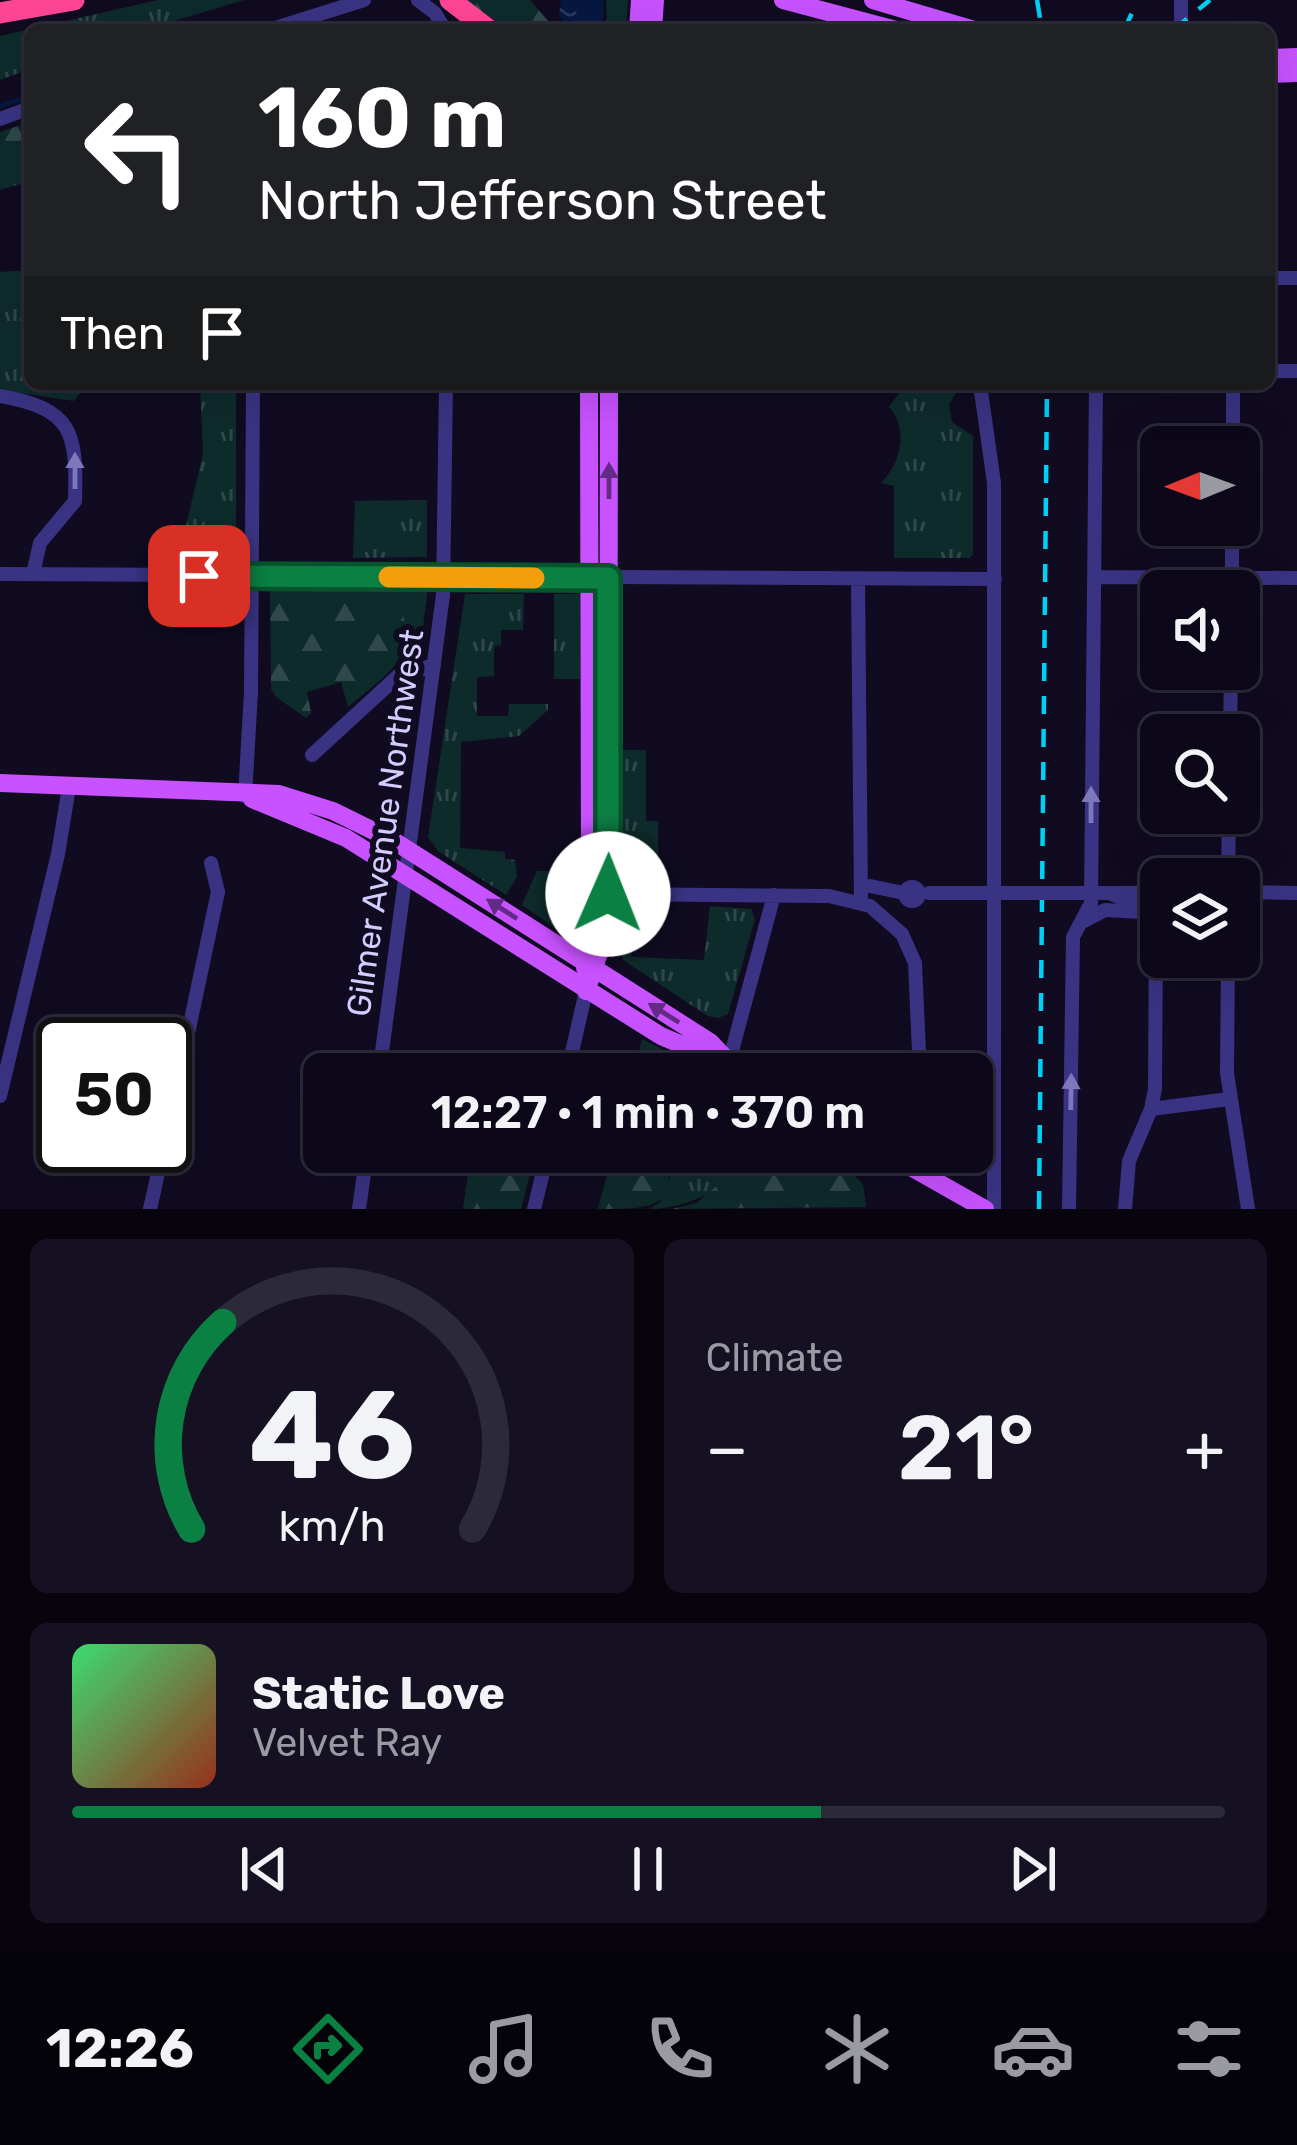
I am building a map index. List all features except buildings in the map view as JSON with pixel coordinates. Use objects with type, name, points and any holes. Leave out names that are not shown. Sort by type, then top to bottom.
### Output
[{"type":"highway","points":[[0,13],[74,0]]},
{"type":"highway","points":[[450,0],[481,24]]},
{"type":"main road","points":[[783,0],[873,24]]},
{"type":"main road","points":[[873,0],[915,7],[959,24]]},
{"type":"main road","points":[[589,390],[608,894],[605,935],[590,965]]},
{"type":"main road","points":[[586,991],[609,390]]},
{"type":"main road","points":[[0,783],[279,794],[311,803],[356,820],[409,850],[720,1053]]},
{"type":"main road","points":[[245,796],[323,826],[586,991],[696,1053]]},
{"type":"main road","points":[[923,1173],[989,1209]]},
{"type":"street","points":[[288,24],[364,0]]},
{"type":"street","points":[[418,0],[441,24]]},
{"type":"street","points":[[245,796],[251,692],[253,390]]},
{"type":"street","name":"Gilmer Avenue Northwest","points":[[382,1053],[443,578],[446,390]]},
{"type":"street","points":[[981,390],[992,454],[994,579],[994,1153],[989,1209]]},
{"type":"street","points":[[1070,1209],[1073,938],[1091,903],[1096,390]]},
{"type":"street","points":[[1233,390],[1233,426]]},
{"type":"street","points":[[0,396],[40,404],[55,414],[74,441],[75,501],[40,543],[33,574]]},
{"type":"street","points":[[0,574],[994,579]]},
{"type":"street","points":[[1094,577],[1140,579]]},
{"type":"street","points":[[1260,581],[1297,578]]},
{"type":"street","points":[[858,579],[860,902]]},
{"type":"street","points":[[312,754],[398,676],[434,665]]},
{"type":"street","points":[[0,1096],[62,837],[69,787]]},
{"type":"street","points":[[192,1017],[218,892],[211,863]]},
{"type":"street","points":[[1091,866],[1111,893],[1140,905]]},
{"type":"street","points":[[870,886],[918,893],[1140,893]]},
{"type":"street","points":[[1260,892],[1297,893]]},
{"type":"street","points":[[608,894],[829,896],[860,902],[892,923],[915,963],[919,1053]]},
{"type":"street","points":[[731,1053],[774,896]]},
{"type":"street","points":[[1084,921],[1105,910],[1140,912]]},
{"type":"street","points":[[1125,1209],[1129,1161],[1155,1089],[1156,978]]},
{"type":"street","points":[[1228,978],[1229,1099],[1248,1209]]},
{"type":"street","points":[[572,1053],[586,991]]},
{"type":"street","points":[[1151,1109],[1229,1099]]},
{"type":"street","points":[[149,1209],[158,1173]]},
{"type":"street","points":[[359,1209],[365,1173]]},
{"type":"street","points":[[534,1209],[543,1173]]},
{"type":"green space","points":[[158,0],[244,0],[164,24],[53,24]]},
{"type":"green space","points":[[463,0],[530,0],[551,24],[500,24]]},
{"type":"green space","points":[[606,0],[628,0],[626,24],[603,24]]},
{"type":"green space","points":[[24,31],[24,71],[0,80],[0,36]]},
{"type":"green space","points":[[24,124],[24,183],[0,190],[0,132]]},
{"type":"green space","points":[[24,270],[24,390],[82,390],[74,401],[0,390],[0,272]]},
{"type":"green space","points":[[200,390],[236,390],[236,556],[179,555],[203,454]]},
{"type":"green space","points":[[902,390],[958,390],[949,405],[952,422],[973,436],[973,555],[969,558],[894,558],[894,486],[881,483],[894,466],[901,436],[889,407]]},
{"type":"green space","points":[[427,500],[427,557],[353,558],[355,501]]},
{"type":"green space","points":[[270,588],[404,589],[404,651],[383,678],[348,707],[341,682],[307,692],[311,713],[306,718],[271,689]]},
{"type":"green space","points":[[428,588],[421,642],[395,666],[404,644],[400,607],[404,589]]},
{"type":"green space","points":[[465,594],[524,594],[523,630],[501,630],[501,645],[494,646],[494,676],[477,677],[477,716],[508,716],[509,704],[548,704],[548,710],[519,736],[461,742],[460,848],[505,852],[505,859],[515,860],[517,877],[506,895],[438,851],[428,837]]},
{"type":"green space","points":[[554,594],[580,594],[580,679],[554,679]]},
{"type":"green space","points":[[623,750],[646,750],[646,821],[658,821],[658,880],[630,880],[623,873]]},
{"type":"green space","points":[[537,871],[573,872],[579,878],[577,915],[569,926],[554,927],[522,905]]},
{"type":"green space","points":[[634,905],[631,957],[704,960],[710,906],[751,909],[755,919],[728,1014],[708,1016],[623,960],[617,942],[620,913]]},
{"type":"green space","points":[[642,1039],[669,1053],[638,1053]]},
{"type":"green space","points":[[468,1173],[530,1173],[521,1209],[463,1209]]},
{"type":"green space","points":[[607,1173],[668,1173],[665,1195],[657,1202],[598,1209]]},
{"type":"green space","points":[[732,1173],[852,1173],[863,1184],[866,1207],[672,1209],[696,1203]]},
{"type":"green space","points":[[739,1173],[710,1193],[679,1205],[649,1209],[660,1202],[671,1174]]},
{"type":"water","points":[[561,0],[604,0],[601,24],[565,24],[559,15]]},
{"type":"waterway","points":[[0,106],[24,98]]},
{"type":"railway","points":[[1037,0],[1041,24]]},
{"type":"railway","points":[[1127,24],[1138,0]]},
{"type":"railway","points":[[1180,24],[1210,0]]},
{"type":"railway","points":[[1039,1209],[1047,390]]},
{"type":"slow traffic","points":[[389,577],[534,578]]},
{"type":"route","points":[[199,576],[608,578],[608,894]]}]
